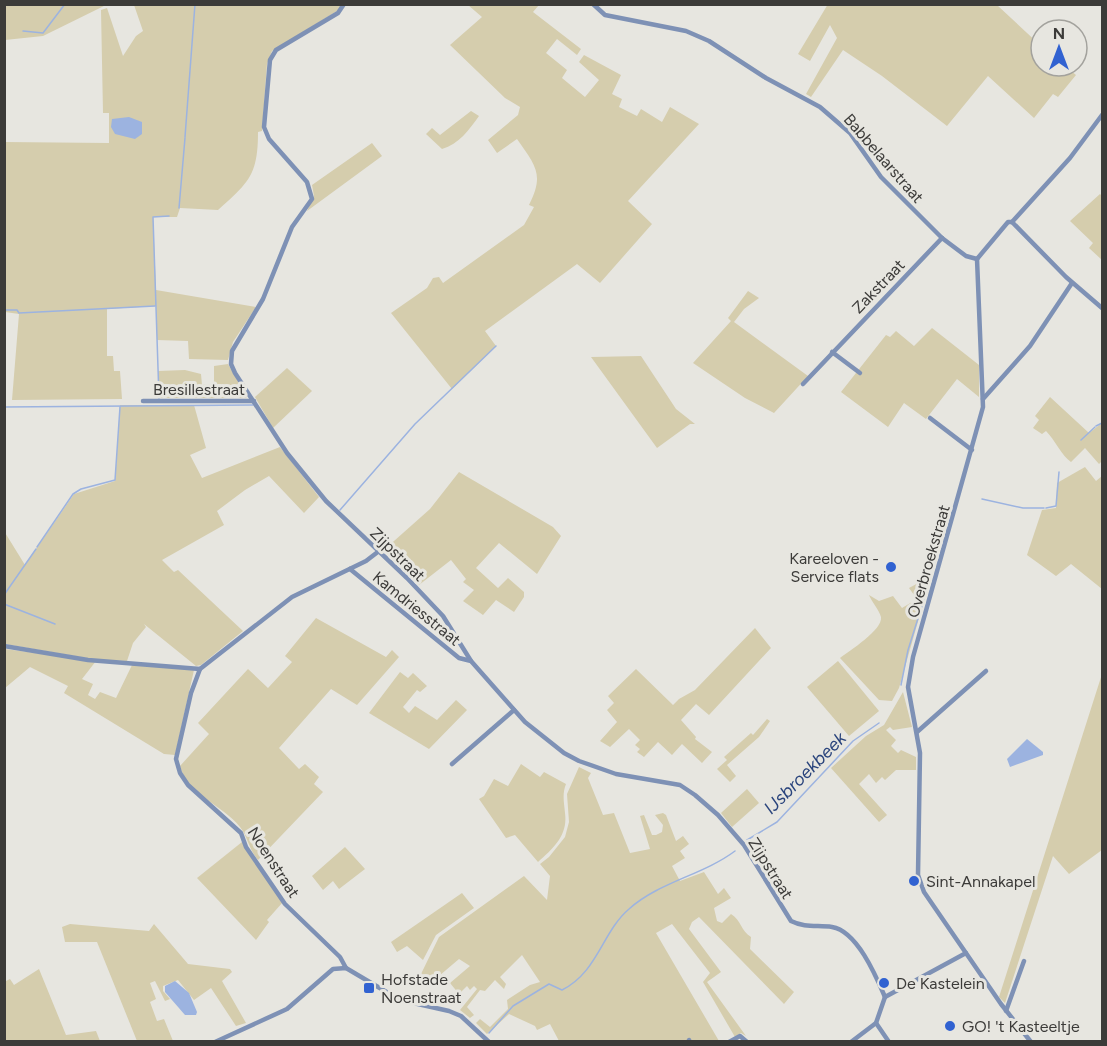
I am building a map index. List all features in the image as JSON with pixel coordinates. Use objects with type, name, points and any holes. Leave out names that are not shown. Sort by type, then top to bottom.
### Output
[{"type":"street","name":"Zijpstraat","points":[[344,4],[338,13],[276,50],[270,60],[263,119],[265,133],[308,182],[312,193],[308,206],[292,227],[258,309],[232,351],[231,364],[235,373],[287,453],[326,501],[443,616],[471,661],[514,710],[545,739],[579,761],[616,774],[680,785],[695,795],[718,815],[744,845],[791,921],[802,926],[834,927],[844,932],[862,952],[885,997]]},
{"type":"street","name":"Babbelaarstraat","points":[[593,4],[604,15],[686,32],[710,41],[766,78],[820,107],[850,133],[881,177],[942,238],[966,256],[977,260]]},
{"type":"street","points":[[977,260],[1008,222],[1012,222],[1070,158],[1102,115]]},
{"type":"street","points":[[1012,222],[1072,283],[1102,308]]},
{"type":"street","name":"Zakstraat","points":[[803,384],[942,238]]},
{"type":"street","name":"Overbroekstraat","points":[[977,260],[983,399],[972,450],[928,600],[909,680],[909,697],[921,764],[920,883],[1001,1004],[1030,1041]]},
{"type":"street","points":[[983,399],[1030,346],[1072,283]]},
{"type":"street","points":[[832,352],[860,373]]},
{"type":"street","name":"Bresillestraat","points":[[143,401],[254,401]]},
{"type":"street","points":[[930,418],[972,450]]},
{"type":"street","points":[[4,646],[88,660],[200,669],[292,597],[350,569],[379,551]]},
{"type":"street","name":"Kamdriesstraat","points":[[350,569],[459,658],[471,661]]},
{"type":"street","name":"Noenstraat","points":[[200,669],[191,693],[177,749],[176,759],[180,773],[193,790],[237,828],[246,847],[285,904],[340,957],[346,968]]},
{"type":"street","points":[[917,732],[986,671]]},
{"type":"street","points":[[452,764],[514,710]]},
{"type":"street","points":[[851,1041],[876,1023],[885,997],[966,953]]},
{"type":"street","points":[[1006,1011],[1024,961]]},
{"type":"street","points":[[215,1041],[287,1009],[333,969],[346,968],[400,1000],[461,1016],[489,1041]]},
{"type":"street","points":[[876,1023],[889,1041]]},
{"type":"street","points":[[729,1041],[740,1036],[747,1041]]},
{"type":"shaded area","points":[[828,4],[997,5],[1029,35],[1029,78],[1074,78],[1058,97],[1053,94],[1034,118],[988,76],[947,126],[882,76],[843,50],[811,97],[806,94],[837,38],[830,25],[810,61],[798,54]]},
{"type":"shaded area","points":[[5,5],[106,5],[43,36],[5,40]]},
{"type":"shaded area","points":[[134,5],[342,5],[337,11],[272,51],[267,64],[262,131],[258,132],[254,168],[250,177],[237,192],[218,210],[180,208],[177,217],[153,217],[156,290],[256,307],[233,342],[228,360],[189,359],[188,341],[157,340],[156,306],[107,309],[107,356],[113,356],[114,371],[120,371],[122,399],[12,400],[19,314],[5,312],[4,142],[109,143],[109,113],[103,113],[101,10],[107,8],[123,56],[136,36],[143,31]]},
{"type":"shaded area","points":[[468,5],[539,5],[533,12],[581,49],[577,55],[557,39],[546,53],[567,70],[562,78],[585,97],[599,80],[579,62],[584,55],[621,75],[612,94],[622,99],[619,107],[637,116],[641,109],[662,122],[670,107],[699,124],[628,201],[652,224],[600,283],[577,264],[485,331],[496,346],[452,389],[391,313],[427,288],[433,278],[439,277],[443,283],[524,225],[534,207],[529,205],[537,177],[533,163],[517,139],[497,153],[488,140],[518,115],[520,107],[505,98],[450,45],[482,17]]},
{"type":"shaded area","points":[[471,111],[479,116],[454,144],[442,149],[426,134],[432,128],[440,135]]},
{"type":"shaded area","points":[[372,143],[382,156],[307,211],[314,196],[312,185]]},
{"type":"shaded area","points":[[1100,194],[1102,196],[1102,260],[1089,248],[1093,243],[1070,221]]},
{"type":"shaded area","points":[[748,291],[759,298],[744,309],[734,322],[808,376],[774,413],[745,398],[693,363],[731,321],[728,318]]},
{"type":"shaded area","points":[[932,328],[979,365],[979,397],[957,379],[926,419],[904,403],[888,427],[841,392],[886,335],[890,337],[896,331],[914,346]]},
{"type":"shaded area","points":[[641,356],[676,409],[695,424],[690,424],[657,448],[591,357]]},
{"type":"shaded area","points":[[228,364],[247,397],[159,398],[158,371],[185,370],[201,374],[202,385],[214,384],[214,366]]},
{"type":"shaded area","points":[[287,368],[312,391],[273,428],[255,397]]},
{"type":"shaded area","points":[[1050,397],[1089,433],[1102,423],[1102,461],[1099,464],[1085,448],[1071,462],[1046,431],[1042,434],[1033,428],[1039,420],[1035,416]]},
{"type":"shaded area","points":[[120,405],[194,405],[206,448],[190,455],[202,478],[280,447],[319,497],[304,513],[269,476],[217,511],[224,525],[162,560],[174,572],[178,570],[243,631],[201,665],[196,666],[144,624],[146,627],[133,643],[127,661],[98,660],[5,644],[4,531],[25,565],[74,494],[115,481]]},
{"type":"shaded area","points":[[1085,467],[1096,481],[1102,476],[1102,589],[1071,564],[1056,576],[1027,555],[1042,510],[1056,508],[1057,483]]},
{"type":"shaded area","points":[[459,472],[553,527],[561,536],[537,574],[499,543],[476,568],[498,588],[508,578],[524,592],[524,597],[514,612],[496,600],[483,615],[463,601],[474,590],[463,582],[466,579],[451,560],[419,585],[385,549],[430,509]]},
{"type":"shaded area","points":[[922,581],[929,583],[899,688],[892,701],[879,700],[840,658],[871,634],[880,622],[880,614],[869,595],[879,601],[893,596],[902,608],[917,599],[909,588]]},
{"type":"shaded area","points":[[316,618],[386,657],[392,650],[399,657],[357,705],[331,689],[279,748],[299,769],[305,764],[319,777],[314,784],[323,792],[258,860],[240,827],[190,785],[180,766],[209,734],[198,723],[248,669],[268,688],[292,662],[285,656]]},
{"type":"shaded area","points":[[755,628],[771,648],[709,715],[696,704],[681,720],[696,737],[695,739],[712,752],[702,763],[682,744],[672,755],[658,742],[644,757],[637,752],[640,749],[635,745],[640,740],[629,729],[610,747],[600,741],[617,722],[607,710],[614,703],[608,696],[636,669],[673,705],[695,690]]},
{"type":"shaded area","points":[[5,649],[96,661],[82,679],[93,684],[88,695],[95,699],[100,692],[116,698],[132,665],[194,670],[175,755],[164,754],[64,693],[68,686],[30,667],[5,688]]},
{"type":"shaded area","points":[[838,661],[879,711],[849,736],[807,687]]},
{"type":"shaded area","points":[[400,672],[408,678],[413,673],[427,686],[420,692],[417,690],[403,707],[409,713],[415,706],[437,720],[456,700],[467,710],[429,749],[369,713]]},
{"type":"shaded area","points":[[1102,674],[1102,850],[1069,874],[1053,856],[1005,1003],[999,997]]},
{"type":"shaded area","points":[[903,692],[912,727],[893,730],[890,727],[886,730],[896,740],[891,746],[898,753],[901,750],[916,757],[916,770],[896,770],[885,780],[882,777],[876,783],[869,774],[859,784],[887,815],[879,822],[831,768],[866,736],[884,725]]},
{"type":"shaded area","points":[[767,719],[770,721],[759,737],[727,765],[736,776],[730,782],[717,769],[727,760],[724,757],[751,733],[753,735]]},
{"type":"shaded area","points":[[521,764],[540,777],[544,772],[566,784],[565,821],[562,834],[538,862],[515,835],[506,838],[479,799],[484,796],[494,779],[508,786]]},
{"type":"shaded area","points":[[579,767],[591,773],[588,778],[603,815],[614,813],[630,853],[650,849],[640,816],[644,815],[652,835],[656,835],[662,832],[663,825],[655,815],[663,813],[666,815],[676,841],[683,836],[689,844],[680,851],[685,858],[672,866],[680,881],[704,872],[718,894],[724,888],[731,898],[714,908],[717,921],[722,923],[731,914],[734,916],[751,937],[750,949],[794,992],[784,1004],[699,917],[692,922],[689,929],[721,972],[707,982],[746,1036],[741,1033],[735,1037],[703,982],[710,973],[672,924],[656,933],[719,1041],[559,1041],[550,1024],[537,1030],[535,1026],[509,1014],[487,1034],[476,1023],[480,1019],[490,1027],[508,1009],[507,1000],[530,985],[540,982],[522,955],[500,977],[506,984],[504,989],[495,980],[485,991],[480,990],[467,1007],[474,1015],[470,1018],[460,1010],[477,989],[474,986],[470,990],[467,986],[459,994],[450,983],[470,966],[459,959],[439,976],[437,974],[429,979],[421,974],[439,937],[524,876],[547,900],[550,876],[540,864],[549,857],[565,837],[569,822],[567,794]]},
{"type":"shaded area","points":[[747,789],[759,803],[732,827],[721,813]]},
{"type":"shaded area","points":[[242,842],[283,902],[267,920],[269,922],[256,940],[197,878]]},
{"type":"shaded area","points":[[345,847],[365,869],[339,889],[333,881],[323,890],[312,876]]},
{"type":"shaded area","points":[[462,893],[474,908],[436,935],[423,960],[407,946],[397,952],[391,942]]},
{"type":"shaded area","points":[[70,924],[149,931],[154,924],[188,964],[230,969],[232,972],[222,981],[246,1023],[236,1026],[211,988],[194,1000],[178,980],[163,986],[163,991],[170,999],[165,1001],[155,981],[150,983],[156,999],[150,1002],[157,1021],[164,1019],[173,1041],[137,1041],[97,942],[65,942],[62,927]]},
{"type":"shaded area","points":[[39,969],[66,1035],[96,1031],[100,1041],[5,1041],[4,982],[10,979],[14,985]]},
{"type":"water","points":[[129,117],[142,122],[142,134],[135,139],[115,134],[111,127],[112,119]]},
{"type":"water","points":[[1027,739],[1043,752],[1043,755],[1010,767],[1007,759]]},
{"type":"water","points":[[175,981],[189,993],[197,1012],[196,1015],[185,1015],[165,992],[165,986]]},
{"type":"waterway","points":[[23,31],[43,33],[65,4]]},
{"type":"waterway","points":[[185,137],[195,4]]},
{"type":"waterway","points":[[179,208],[185,138]]},
{"type":"waterway","points":[[159,398],[153,217],[169,216]]},
{"type":"waterway","points":[[4,310],[17,310],[19,313],[155,306]]},
{"type":"waterway","points":[[340,510],[415,424],[496,346]]},
{"type":"waterway","points":[[4,407],[253,405]]},
{"type":"waterway","points":[[37,547],[73,494],[81,489],[115,480],[120,407]]},
{"type":"waterway","name":"IJsbroekbeek","points":[[1096,426],[1102,423]]},
{"type":"waterway","name":"IJsbroekbeek","points":[[1081,440],[1095,427]]},
{"type":"waterway","name":"IJsbroekbeek","points":[[1046,508],[1056,506],[1059,472]]},
{"type":"waterway","name":"IJsbroekbeek","points":[[982,499],[1023,508],[1044,508]]},
{"type":"waterway","name":"IJsbroekbeek","points":[[933,568],[944,529]]},
{"type":"waterway","points":[[4,595],[36,549]]},
{"type":"waterway","name":"IJsbroekbeek","points":[[901,685],[908,650],[926,593]]},
{"type":"waterway","points":[[4,604],[55,624]]},
{"type":"waterway","name":"IJsbroekbeek","points":[[747,840],[777,822],[853,741],[879,723]]},
{"type":"waterway","name":"IJsbroekbeek","points":[[489,1033],[513,1006],[549,984],[562,990],[574,982],[592,963],[620,918],[641,900],[735,851]]},
{"type":"place","name":"Kareeloven - Service flats","points":[[891,567]]},
{"type":"place","name":"Sint-Annakapel","points":[[914,881]]},
{"type":"place","name":"De Kastelein","points":[[884,983]]},
{"type":"place","name":"Hofstade Noenstraat","points":[[369,988]]},
{"type":"place","name":"GO! 't Kasteeltje","points":[[950,1026]]}]
